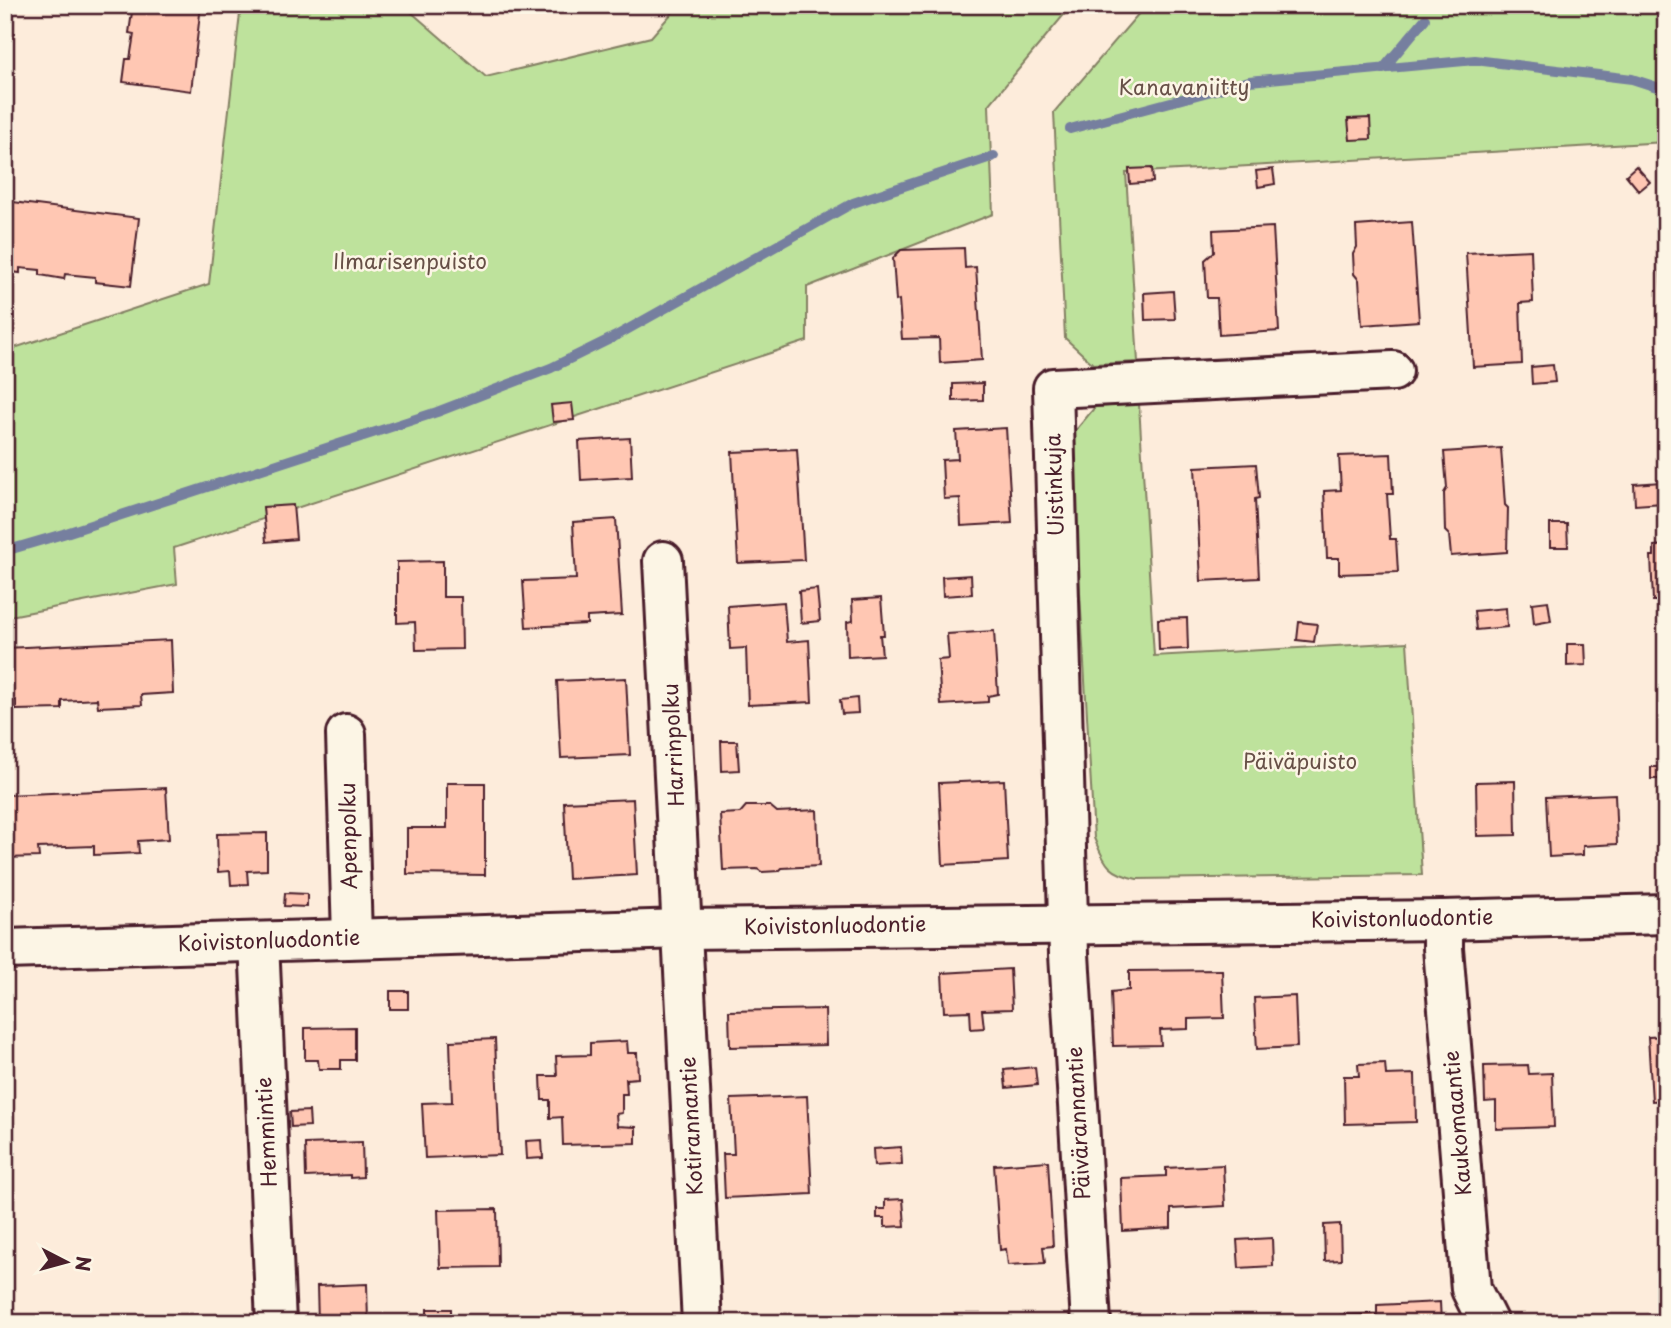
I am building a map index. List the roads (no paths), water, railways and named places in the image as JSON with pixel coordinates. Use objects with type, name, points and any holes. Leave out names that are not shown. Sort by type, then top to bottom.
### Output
[{"type":"street","name":"Uistinkuja","points":[[1068,923],[1053,388],[1394,371]]},
{"type":"street","name":"Harrinpolku","points":[[663,561],[684,929]]},
{"type":"street","name":"Apenpolku","points":[[346,734],[352,937]]},
{"type":"street","name":"Koivistonluodontie","points":[[5,949],[684,929],[1443,920],[1666,914]]},
{"type":"street","name":"Kaukomaantie","points":[[1443,920],[1443,948],[1471,1289],[1488,1323]]},
{"type":"street","name":"Päivärannantie","points":[[1068,923],[1091,1323]]},
{"type":"street","name":"Kotirannantie","points":[[684,929],[702,1323]]},
{"type":"street","name":"Hemmintie","points":[[259,942],[276,1323]]},
{"type":"waterway","points":[[1383,69],[1425,19]]},
{"type":"waterway","points":[[1070,129],[1249,81],[1475,60],[1632,79],[1666,90]]},
{"type":"waterway","points":[[5,551],[437,412],[551,368],[614,337],[853,203],[994,156]]},
{"type":"park label","name":"Kanavaniitty","points":[[1184,88]]},
{"type":"park label","name":"Ilmarisenpuisto","points":[[410,262]]},
{"type":"park label","name":"Päiväpuisto","points":[[1300,762]]}]
